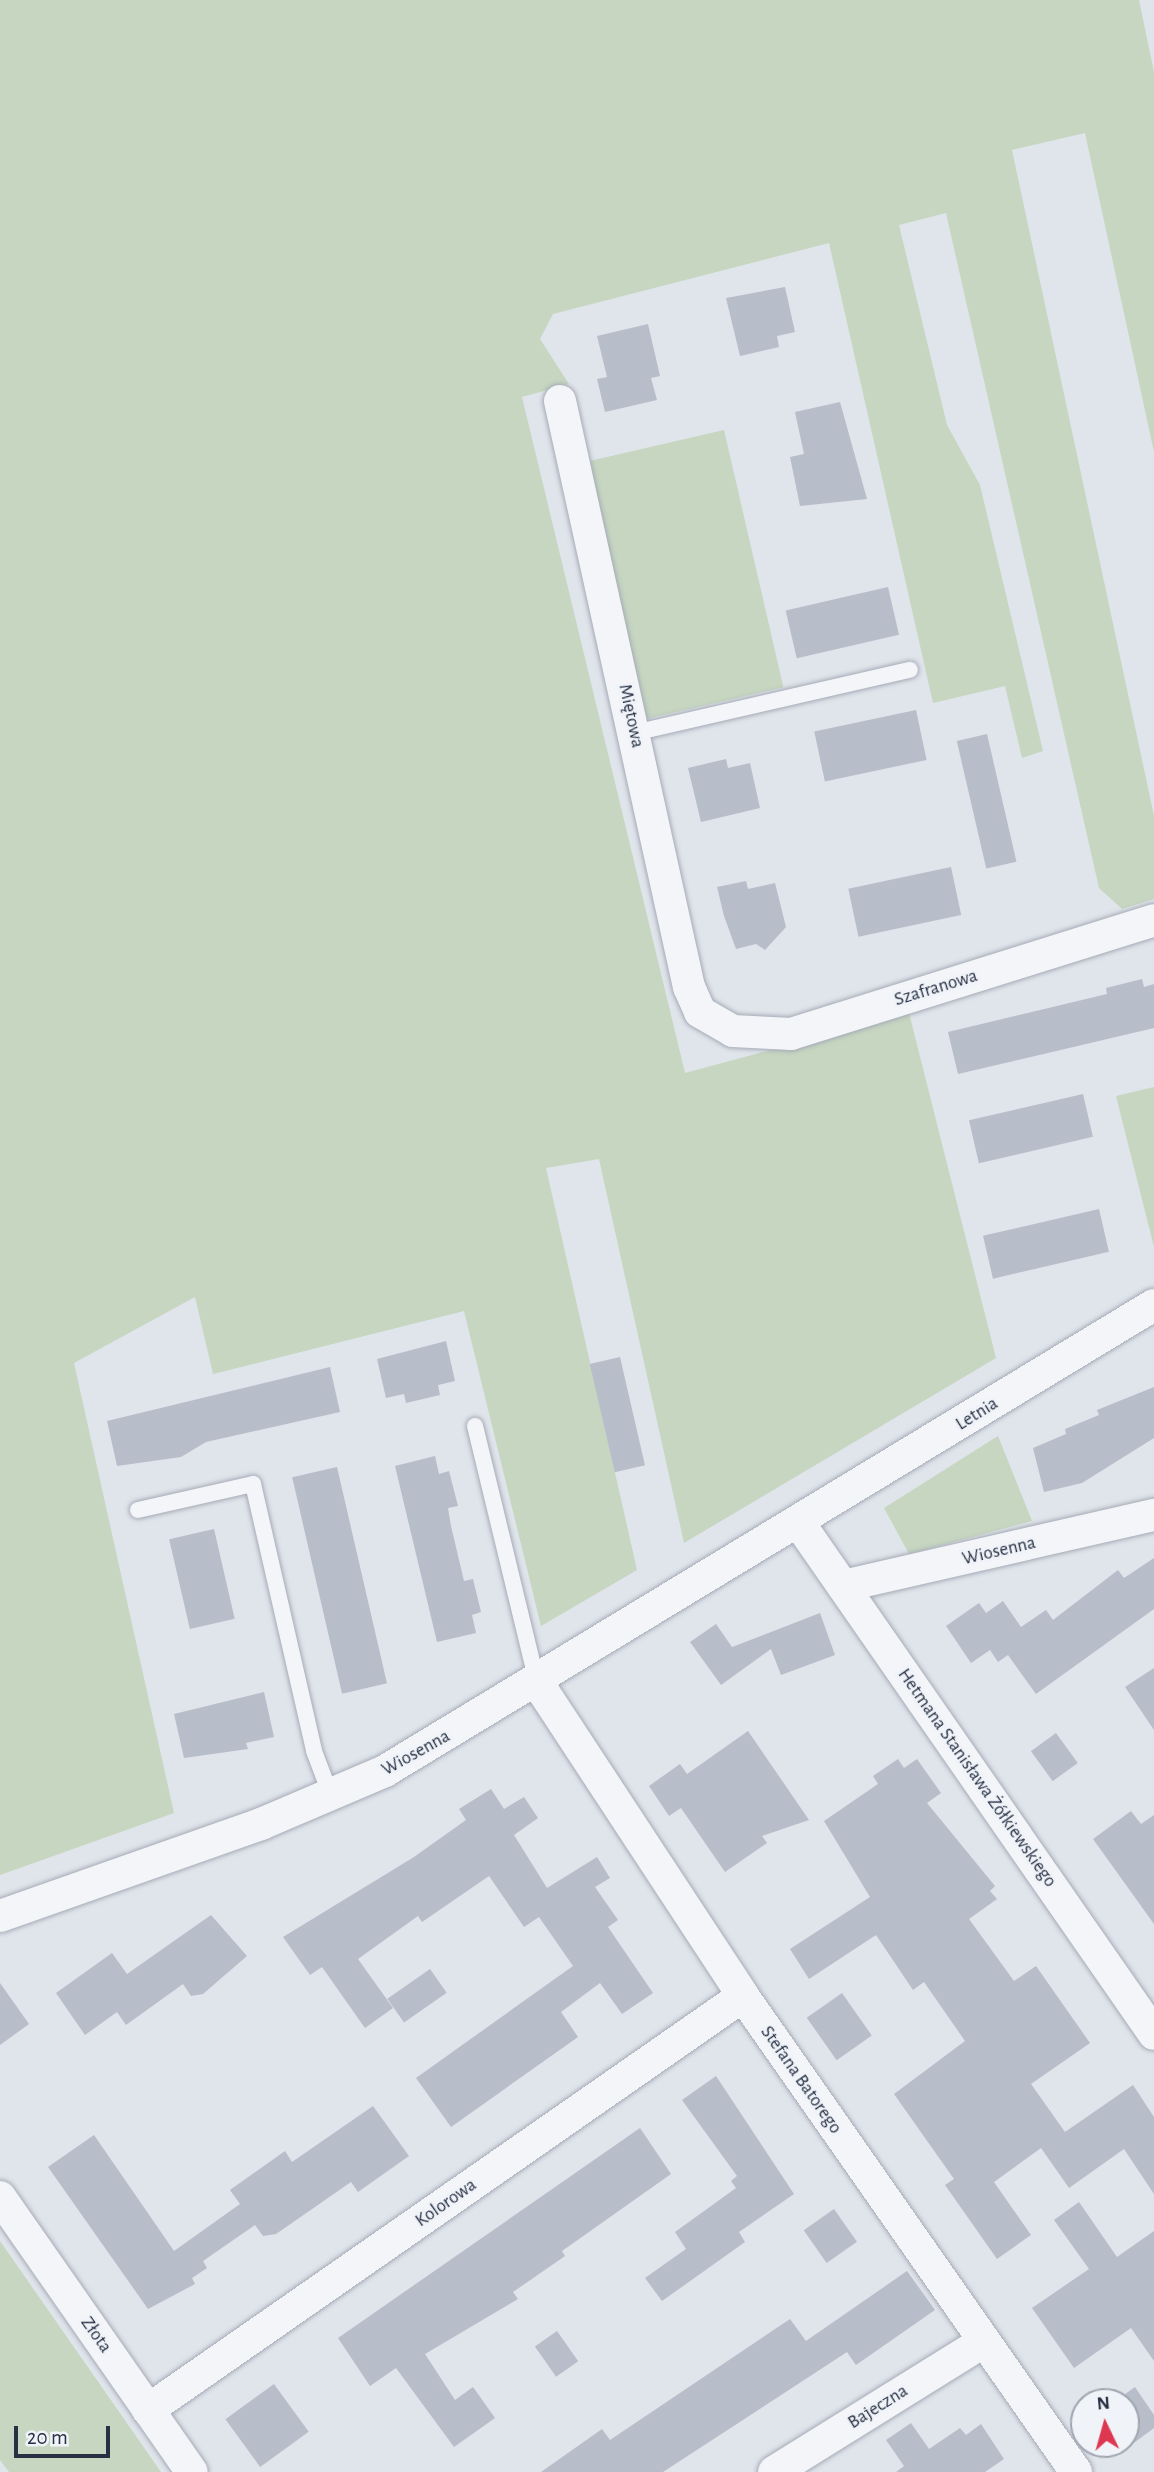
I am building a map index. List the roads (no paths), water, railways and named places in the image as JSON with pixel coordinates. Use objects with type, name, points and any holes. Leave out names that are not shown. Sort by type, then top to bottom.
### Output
[{"type":"street","name":"Miętowa","points":[[560,401],[689,987],[700,1012],[717,1021]]},
{"type":"street","name":"Szafranowa","points":[[717,1021],[733,1031],[791,1034],[1154,920]]},
{"type":"street","name":"Letnia","points":[[799,1523],[1154,1305]]},
{"type":"street","name":"Wiosenna","points":[[843,1586],[1154,1515]]},
{"type":"street","name":"Hetmana Stanisława Żółkiewskiego","points":[[799,1523],[1154,2034]]},
{"type":"street","name":"Wiosenna","points":[[0,1916],[331,1796],[537,1682],[799,1523]]},
{"type":"street","name":"Stefana Batorego","points":[[537,1682],[743,1996],[1076,2472]]},
{"type":"street","name":"Kolorowa","points":[[148,2410],[743,1996]]},
{"type":"street","name":"Złota","points":[[0,2197],[192,2472]]},
{"type":"street","name":"Bajeczna","points":[[774,2472],[983,2342]]},
{"type":"lane","points":[[634,733],[910,670]]},
{"type":"lane","points":[[475,1426],[537,1682]]},
{"type":"lane","points":[[138,1510],[253,1484],[314,1751],[331,1796]]}]
